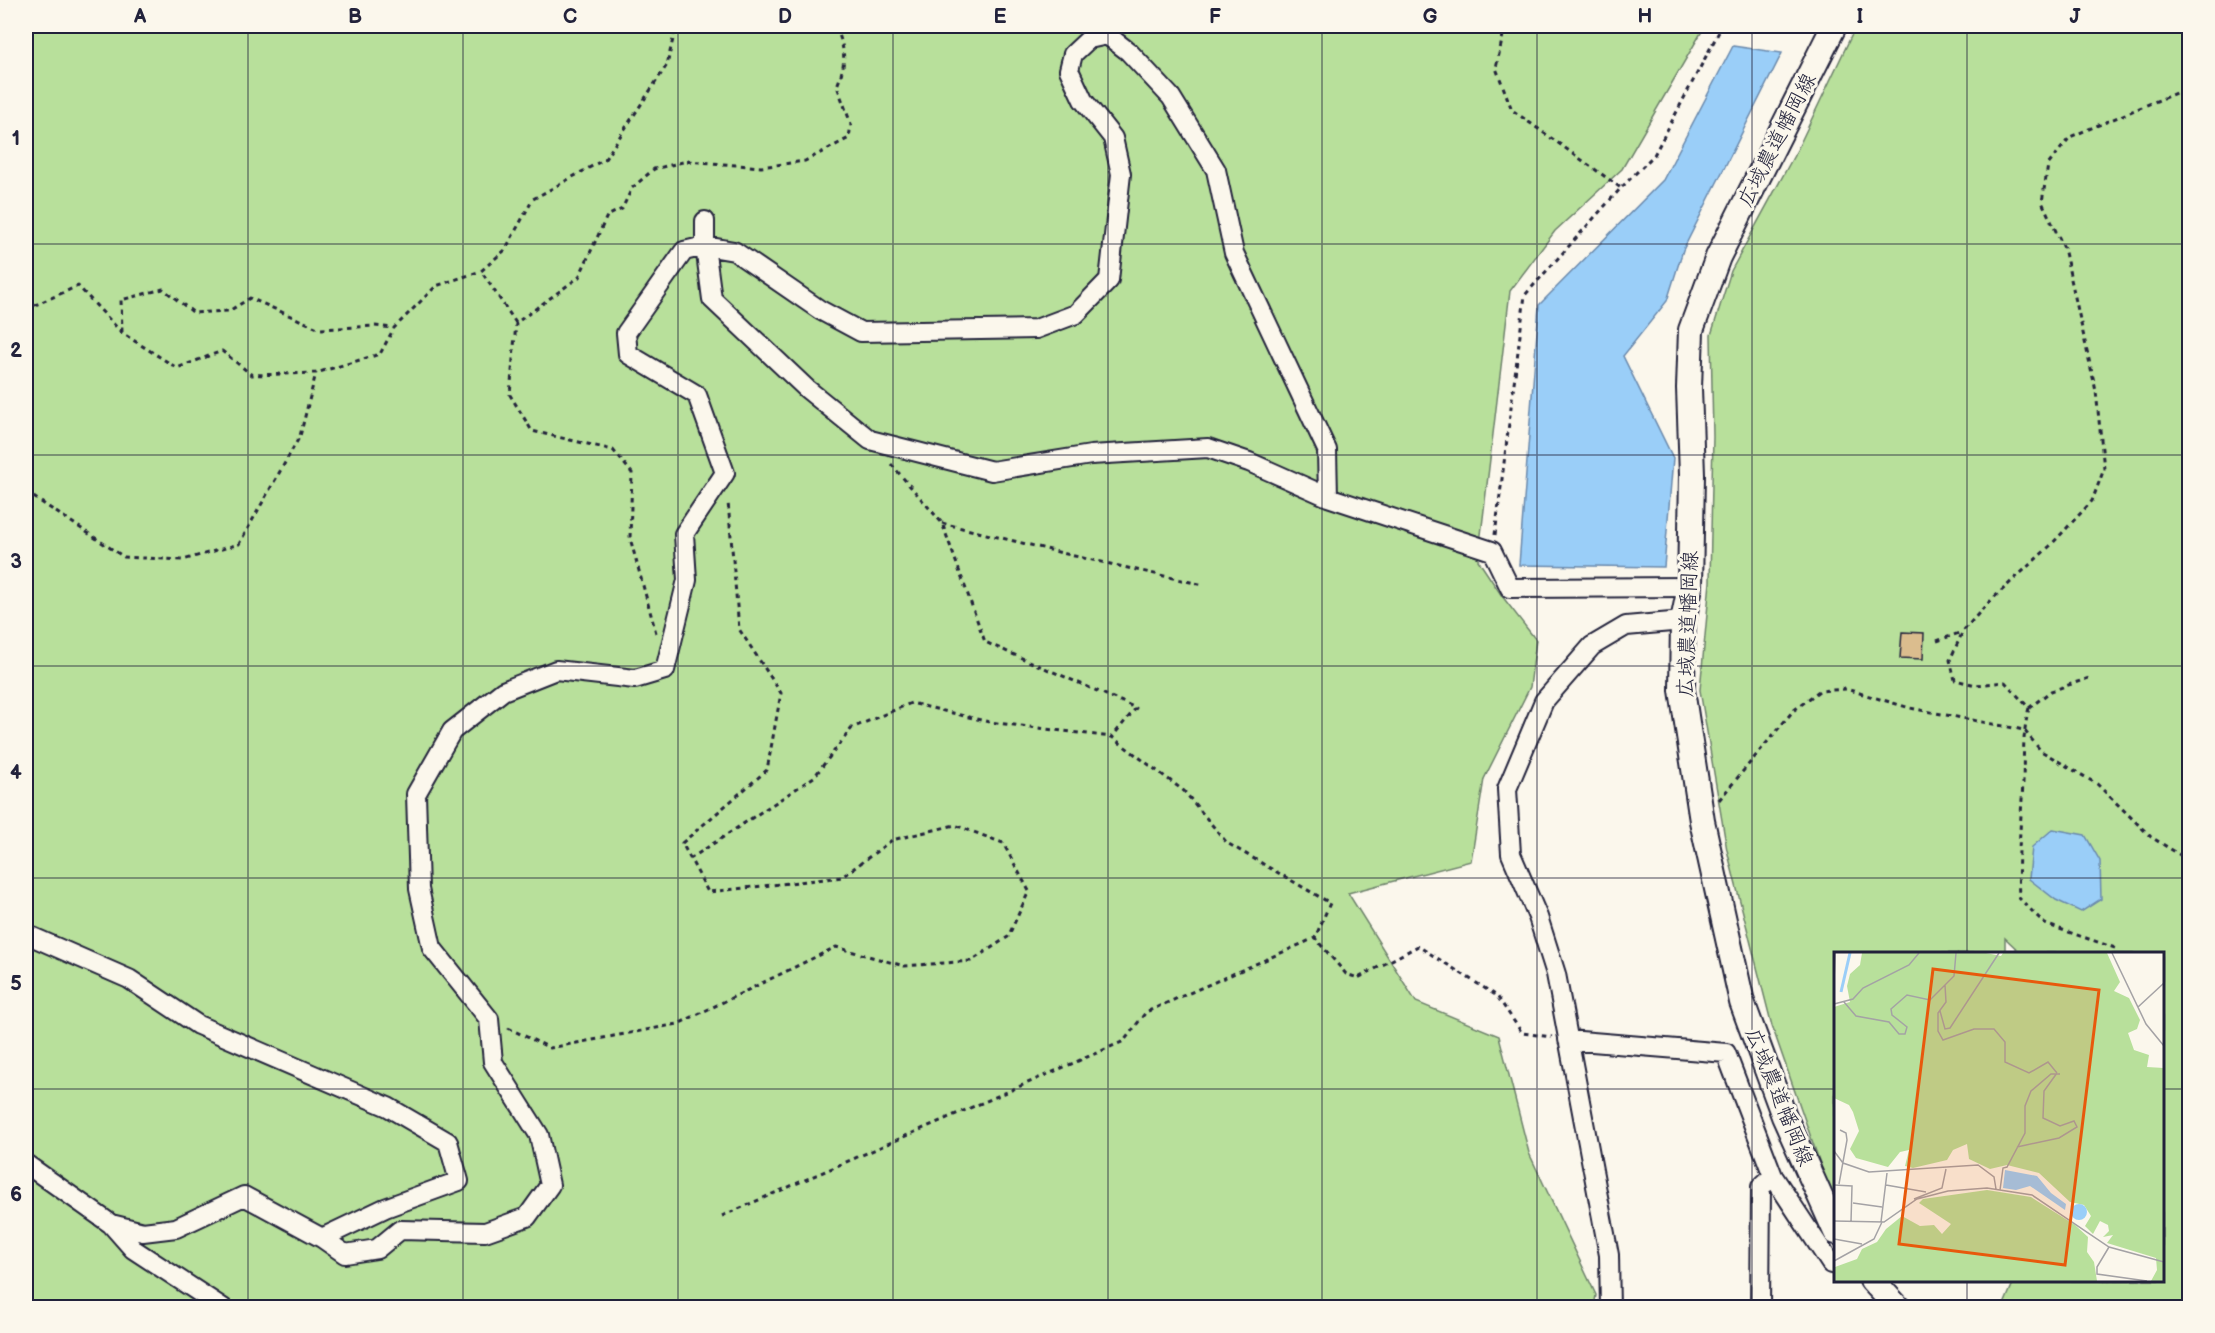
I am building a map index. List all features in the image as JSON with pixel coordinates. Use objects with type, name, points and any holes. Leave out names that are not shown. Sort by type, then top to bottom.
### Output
[{"type":"street","name":"広域農道幡岡線","points":[[1834,26],[1718,257],[1691,330],[1690,587],[1683,621],[1682,690],[1702,821],[1742,1002],[1784,1116],[1834,1228]]},
{"type":"street","points":[[111,1224],[143,1232],[176,1228],[244,1196],[322,1238],[345,1254],[377,1249],[400,1230],[485,1232],[527,1217],[550,1185],[539,1135],[493,1062],[489,1019],[432,948],[419,889],[416,794],[452,731],[503,691],[556,670],[635,679],[665,670],[687,580],[684,534],[725,473],[697,395],[628,354],[626,333],[684,251],[705,246],[734,252],[820,310],[861,332],[1036,329],[1076,314],[1109,280],[1121,174],[1113,138],[1083,100],[1069,70],[1073,54],[1089,39],[1107,35],[1129,52],[1171,97],[1216,170],[1234,253],[1327,450],[1328,497]]},
{"type":"street","points":[[705,221],[705,246],[712,299],[807,389],[870,440],[992,471],[1091,455],[1208,448],[1249,462],[1328,497],[1492,551],[1510,588],[1690,587]]},
{"type":"street","points":[[1610,1308],[1609,1255],[1556,974],[1538,917],[1511,854],[1507,789],[1544,701],[1592,646],[1626,626],[1683,621]]},
{"type":"street","points":[[26,934],[129,978],[198,1025],[388,1107],[448,1142],[459,1181],[385,1208],[322,1238]]},
{"type":"street","points":[[1568,1040],[1726,1053],[1773,1176],[1831,1264],[1834,1265]]},
{"type":"street","points":[[26,1164],[111,1224],[133,1249],[223,1308]]},
{"type":"street","points":[[1760,1308],[1761,1187],[1773,1176]]},
{"type":"street","points":[[1873,1282],[1898,1308]]},
{"type":"path","points":[[26,309],[78,286],[122,333],[177,368],[222,351],[252,375],[316,373],[381,354],[394,328],[436,286],[482,271],[505,250],[533,199],[605,159],[667,65],[676,26]]},
{"type":"path","points":[[987,26],[989,29],[1011,26]]},
{"type":"path","points":[[1505,26],[1496,68],[1512,110],[1621,188]]},
{"type":"path","points":[[1492,551],[1525,295],[1621,188],[1654,155],[1722,26]]},
{"type":"path","points":[[2029,708],[2005,682],[1976,685],[1955,680],[1950,660],[1963,631],[1987,604],[2050,546],[2092,501],[2104,469],[2096,391],[2064,248],[2042,202],[2048,165],[2070,137],[2190,87]]},
{"type":"path","points":[[482,271],[516,323]]},
{"type":"path","points":[[122,333],[121,300],[164,289],[194,313],[229,312],[250,298],[321,328],[375,326],[394,328]]},
{"type":"path","points":[[26,492],[124,557],[183,560],[239,544],[300,436],[316,373]]},
{"type":"path","points":[[870,440],[942,523],[986,642],[1136,708],[1112,737]]},
{"type":"path","points":[[489,1019],[550,1048],[678,1024],[836,947],[904,966],[971,961],[1008,938],[1029,891],[1002,843],[955,825],[892,840],[842,877],[708,892],[682,843],[767,770],[781,693],[739,629],[725,473]]},
{"type":"path","points":[[942,523],[1204,585]]},
{"type":"path","points":[[1938,641],[1963,631]]},
{"type":"path","points":[[2090,678],[2051,691],[2029,708],[2024,730],[2023,782],[2017,859],[2019,898],[2045,924],[2115,948]]},
{"type":"path","points":[[1702,821],[1793,711],[1819,690],[1846,689],[1910,708],[2024,730],[2041,750],[2097,784],[2151,837],[2190,861]]},
{"type":"path","points":[[690,859],[814,777],[852,728],[911,703],[989,722],[1112,737],[1184,791],[1227,843],[1330,903],[1315,938],[1146,1012],[1124,1041],[722,1216]]},
{"type":"path","points":[[1315,938],[1346,974],[1358,978],[1418,946],[1497,996],[1522,1033],[1568,1040]]},
{"type":"green space","points":[[26,26],[1705,26],[1622,169],[1555,231],[1510,291],[1478,560],[1536,640],[1530,687],[1484,779],[1471,861],[1348,893],[1416,1002],[1499,1036],[1529,1153],[1596,1295],[1594,1307],[26,1307]]},
{"type":"green space","points":[[1856,26],[2189,26],[2189,1307],[2003,1307],[2014,1282],[2164,1282],[2164,952],[2020,952],[2005,938],[2005,952],[1834,952],[1834,1192],[1829,1189],[1772,1026],[1727,850],[1700,690],[1710,582],[1713,436],[1711,335],[1731,271],[1797,150]]},
{"type":"water","points":[[1733,46],[1782,53],[1683,250],[1667,301],[1623,356],[1673,458],[1664,567],[1519,565],[1539,305],[1663,180]]},
{"type":"water","points":[[2053,829],[2085,835],[2100,861],[2101,899],[2081,912],[2056,900],[2029,879],[2032,847]]},
{"type":"building","points":[[1902,632],[1924,633],[1923,659],[1900,658]]}]
